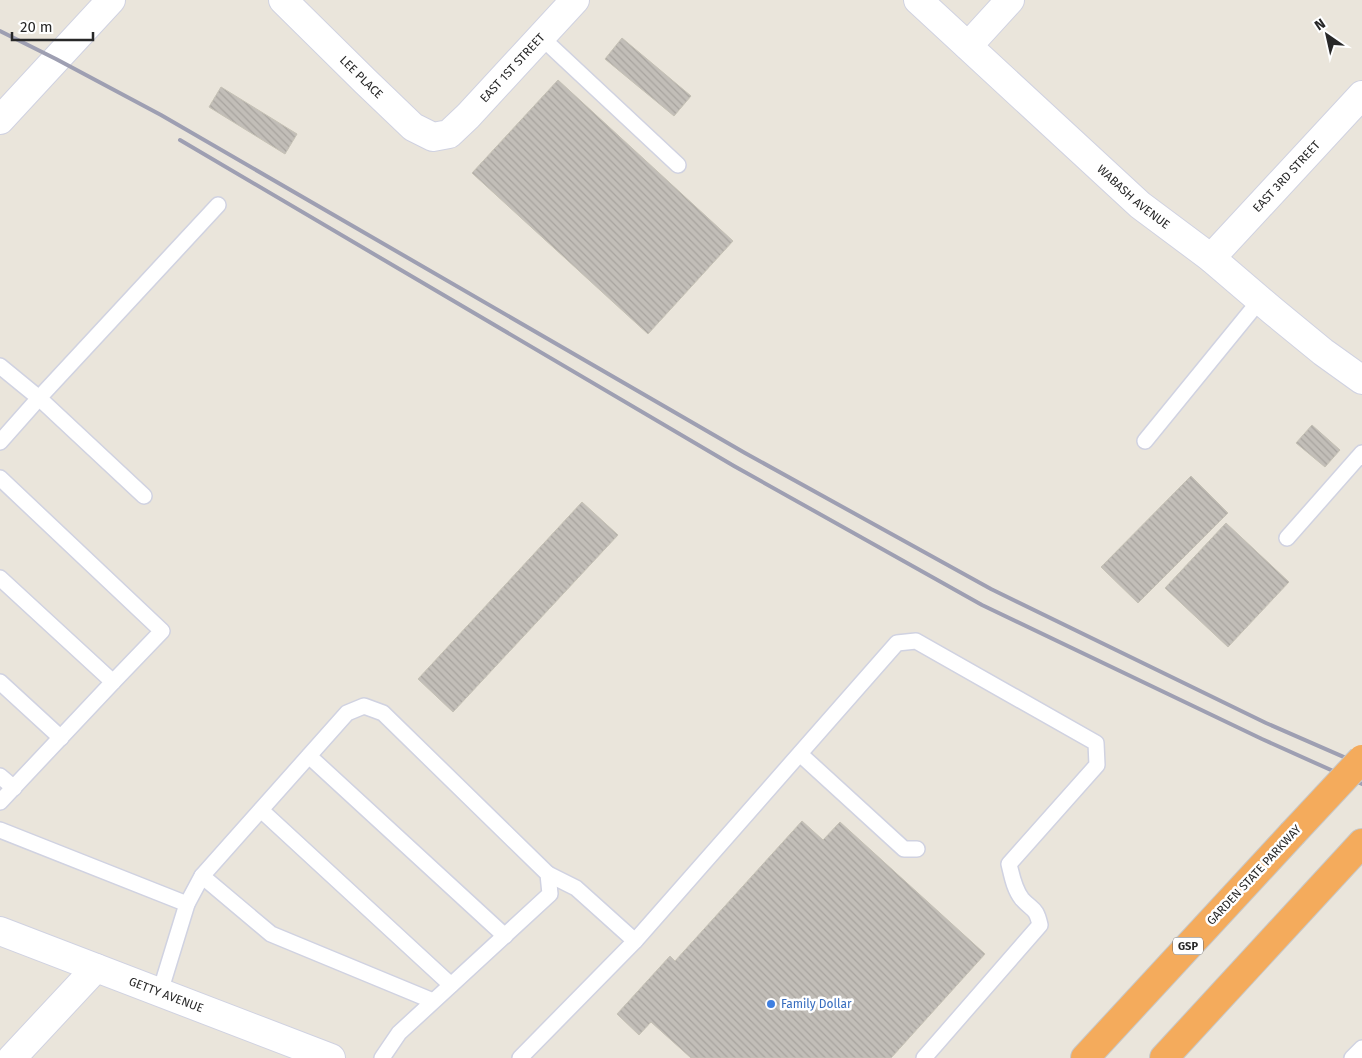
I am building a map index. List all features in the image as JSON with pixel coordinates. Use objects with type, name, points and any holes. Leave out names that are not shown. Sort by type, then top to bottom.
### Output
[{"type":"highway","name":"GARDEN STATE PARKWAY","points":[[1085,1058],[1362,759]]},
{"type":"highway","points":[[1164,1058],[1356,850]]},
{"type":"street","points":[[2,115],[111,0]]},
{"type":"street","name":"LEE PLACE","points":[[283,0],[413,126],[433,137],[449,134]]},
{"type":"street","name":"EAST 1ST STREET","points":[[449,134],[468,116],[575,0]]},
{"type":"street","name":"WABASH AVENUE","points":[[918,0],[1140,205],[1211,258],[1323,352],[1362,380]]},
{"type":"street","points":[[968,46],[1010,0]]},
{"type":"street","name":"EAST 3RD STREET","points":[[1211,258],[1362,95]]},
{"type":"street","name":"GETTY AVENUE","points":[[0,931],[331,1058]]},
{"type":"street","points":[[12,1058],[96,968]]},
{"type":"lane","points":[[541,37],[678,165]]},
{"type":"lane","points":[[0,442],[218,205]]},
{"type":"lane","points":[[1144,441],[1260,300]]},
{"type":"lane","points":[[0,366],[39,398],[144,496]]},
{"type":"lane","points":[[1287,538],[1362,453]]},
{"type":"lane","points":[[0,478],[162,631],[0,802]]},
{"type":"lane","points":[[0,578],[113,682]]},
{"type":"lane","points":[[520,1058],[636,940],[897,643],[916,641],[1096,742],[1097,764],[1009,864],[1014,884],[1022,898],[1037,912],[1040,925],[924,1058]]},
{"type":"lane","points":[[0,682],[61,738]]},
{"type":"lane","points":[[160,992],[187,904],[202,876],[347,713],[364,706],[383,713],[548,874],[576,888],[636,940]]},
{"type":"lane","points":[[800,754],[904,849],[917,849]]},
{"type":"lane","points":[[309,756],[504,936]]},
{"type":"lane","points":[[0,776],[14,788]]},
{"type":"lane","points":[[261,810],[451,985]]},
{"type":"lane","points":[[0,830],[187,904]]},
{"type":"lane","points":[[382,1058],[399,1033],[550,894],[548,874]]},
{"type":"lane","points":[[202,876],[271,934],[433,1001]]},
{"type":"lane","points":[[1352,1058],[1362,1048]]},
{"type":"building","points":[[622,38],[691,96],[674,116],[605,59]]},
{"type":"building","points":[[558,80],[733,241],[648,334],[472,173]]},
{"type":"building","points":[[221,87],[297,134],[285,154],[209,107]]},
{"type":"building","points":[[1312,425],[1340,450],[1325,467],[1296,443]]},
{"type":"building","points":[[1191,476],[1228,513],[1138,603],[1101,567]]},
{"type":"building","points":[[582,502],[618,535],[453,712],[418,679]]},
{"type":"building","points":[[1226,523],[1289,582],[1228,647],[1165,588]]},
{"type":"building","points":[[802,821],[823,840],[840,822],[985,954],[891,1058],[691,1058],[651,1022],[639,1035],[617,1014],[670,956],[675,961]]},
{"type":"railway","points":[[0,31],[161,115],[745,453],[991,589],[1266,723],[1362,765]]},
{"type":"railway","points":[[180,140],[734,466],[982,605],[1262,739],[1362,784]]},
{"type":"place","name":"Family Dollar","points":[[771,1004]]}]
